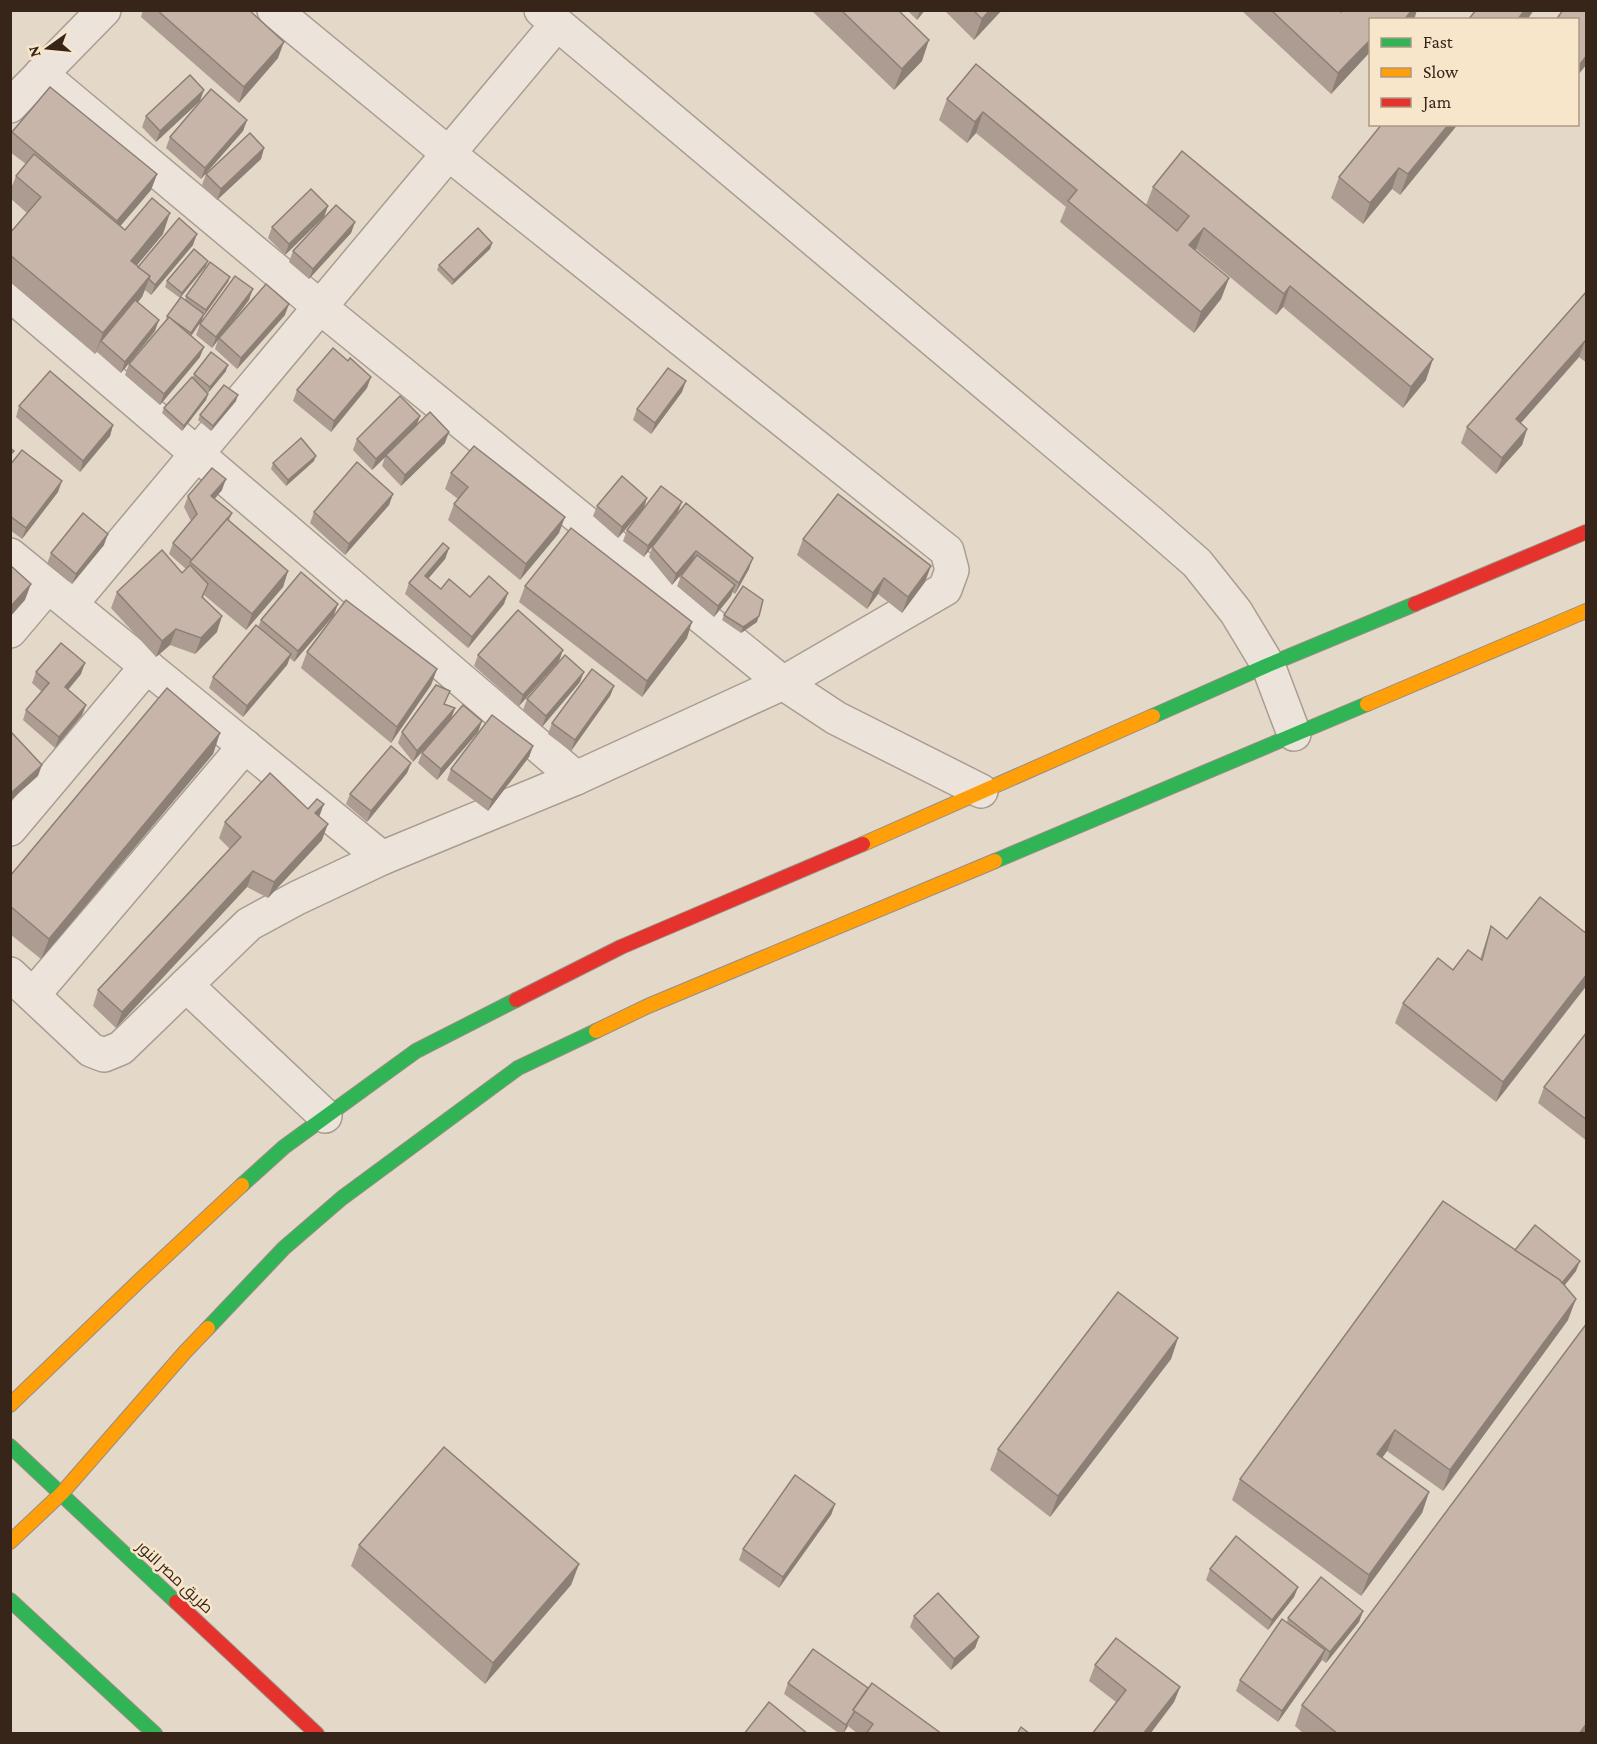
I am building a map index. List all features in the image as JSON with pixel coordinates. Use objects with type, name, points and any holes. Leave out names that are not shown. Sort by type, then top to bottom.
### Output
[{"type":"street","points":[[10,106],[104,10]]},
{"type":"street","points":[[245,746],[22,984],[91,1050],[104,1055],[121,1048],[249,924],[297,898],[382,858],[576,778],[783,683],[945,590],[952,570],[946,551],[449,154],[274,10]]},
{"type":"street","points":[[10,631],[60,595],[198,453],[449,154],[549,17],[1197,563],[1236,612],[1268,665],[1294,734]]},
{"type":"street","points":[[41,74],[320,307],[783,683],[836,718],[981,791]]},
{"type":"street","points":[[10,294],[576,778]]},
{"type":"street","points":[[10,1405],[139,1281],[284,1147],[416,1050],[611,952],[855,848],[1268,665],[1587,532]]},
{"type":"street","points":[[10,555],[382,858]]},
{"type":"street","points":[[10,1542],[62,1493],[185,1352],[284,1248],[342,1198],[518,1068],[648,1005],[829,931],[1587,610]]},
{"type":"street","points":[[10,829],[147,666]]},
{"type":"street","points":[[186,986],[325,1116]]},
{"type":"street","name":"طريق مصر النور","points":[[10,1446],[317,1734]]},
{"type":"street","points":[[10,1600],[155,1734]]},
{"type":"building","points":[[157,10],[249,10],[284,42],[244,87]]},
{"type":"building","points":[[841,10],[898,10],[929,40],[902,69]]},
{"type":"building","points":[[973,10],[990,10],[982,19]]},
{"type":"building","points":[[1271,10],[1339,10],[1341,12],[1342,10],[1412,10],[1406,18],[1369,18],[1369,41],[1338,73]]},
{"type":"building","points":[[1476,10],[1525,10],[1519,18],[1470,18]]},
{"type":"building","points":[[1563,10],[1587,10],[1587,55],[1579,66],[1579,18],[1557,18]]},
{"type":"building","points":[[976,64],[1177,231],[1189,216],[1153,187],[1182,151],[1433,359],[1411,387],[1290,286],[1284,294],[1204,228],[1189,245],[1229,278],[1201,312],[1068,201],[1077,190],[983,112],[975,122],[947,99]]},
{"type":"building","points":[[190,75],[204,90],[160,131],[146,116]]},
{"type":"building","points":[[50,87],[157,174],[117,221],[12,132]]},
{"type":"building","points":[[211,89],[247,120],[205,168],[170,137]]},
{"type":"building","points":[[1380,126],[1447,126],[1408,174],[1399,168],[1370,203],[1339,177]]},
{"type":"building","points":[[250,133],[264,148],[221,189],[206,174]]},
{"type":"building","points":[[34,154],[125,230],[152,198],[170,213],[131,261],[150,276],[103,333],[10,255],[10,233],[41,197],[16,176]]},
{"type":"building","points":[[311,189],[328,206],[289,244],[272,227]]},
{"type":"building","points":[[336,205],[355,222],[313,269],[293,251]]},
{"type":"building","points":[[179,218],[197,234],[155,285],[149,279],[150,276],[138,267]]},
{"type":"building","points":[[478,228],[492,243],[454,280],[439,265]]},
{"type":"building","points":[[194,249],[208,261],[182,293],[167,281]]},
{"type":"building","points":[[210,262],[230,277],[206,310],[186,296]]},
{"type":"building","points":[[235,276],[253,289],[216,337],[200,324]]},
{"type":"building","points":[[266,284],[289,304],[241,358],[219,338]]},
{"type":"building","points":[[1587,291],[1587,342],[1585,341],[1516,419],[1527,429],[1502,458],[1467,427]]},
{"type":"building","points":[[181,297],[204,314],[191,333],[167,316]]},
{"type":"building","points":[[135,300],[159,320],[125,362],[101,341]]},
{"type":"building","points":[[169,317],[204,347],[164,394],[129,364]]},
{"type":"building","points":[[333,348],[348,361],[350,358],[371,377],[334,421],[297,390]]},
{"type":"building","points":[[211,352],[228,365],[210,387],[194,374]]},
{"type":"building","points":[[668,368],[686,381],[655,423],[637,409]]},
{"type":"building","points":[[50,371],[113,425],[83,461],[19,406]]},
{"type":"building","points":[[192,377],[208,394],[184,426],[164,408]]},
{"type":"building","points":[[224,385],[238,395],[213,426],[200,415]]},
{"type":"building","points":[[400,396],[420,416],[376,459],[357,439]]},
{"type":"building","points":[[430,412],[449,432],[405,475],[386,455]]},
{"type":"building","points":[[301,438],[316,456],[288,480],[273,463]]},
{"type":"building","points":[[474,446],[565,517],[526,564],[454,504],[468,487],[451,473]]},
{"type":"building","points":[[22,450],[62,481],[26,528],[10,516],[10,465]]},
{"type":"building","points":[[357,462],[393,494],[349,544],[314,512]]},
{"type":"building","points":[[212,468],[226,479],[211,496],[232,513],[192,560],[173,543],[197,514],[188,496]]},
{"type":"building","points":[[622,476],[647,498],[622,527],[597,506]]},
{"type":"building","points":[[661,486],[682,502],[648,546],[627,530]]},
{"type":"building","points":[[838,494],[931,566],[908,597],[884,578],[873,593],[803,539]]},
{"type":"building","points":[[686,503],[753,558],[739,583],[696,551],[676,574],[652,547]]},
{"type":"building","points":[[83,513],[108,534],[76,574],[51,553]]},
{"type":"building","points":[[227,519],[288,571],[252,614],[190,562]]},
{"type":"building","points":[[571,528],[692,622],[647,681],[525,586]]},
{"type":"building","points":[[443,543],[449,548],[425,576],[441,589],[449,579],[470,597],[489,576],[508,593],[472,637],[409,583]]},
{"type":"building","points":[[162,550],[182,573],[190,565],[208,584],[202,597],[222,616],[201,638],[176,629],[162,641],[117,592]]},
{"type":"building","points":[[697,555],[735,585],[718,606],[681,576]]},
{"type":"building","points":[[10,565],[31,584],[10,607]]},
{"type":"building","points":[[301,572],[338,604],[298,651],[261,620]]},
{"type":"building","points":[[743,586],[763,600],[759,616],[743,627],[724,615]]},
{"type":"building","points":[[346,600],[437,669],[397,727],[307,652]]},
{"type":"building","points":[[518,610],[563,650],[523,695],[478,655]]},
{"type":"building","points":[[256,625],[291,654],[247,706],[213,677]]},
{"type":"building","points":[[61,643],[85,663],[65,687],[86,705],[59,737],[26,710],[49,683],[36,672]]},
{"type":"building","points":[[565,655],[584,672],[546,716],[527,699]]},
{"type":"building","points":[[592,669],[614,686],[575,740],[552,723]]},
{"type":"building","points":[[436,685],[450,691],[444,704],[455,708],[417,751],[402,732]]},
{"type":"building","points":[[167,688],[220,733],[49,939],[10,906],[10,876]]},
{"type":"building","points":[[463,705],[482,721],[441,769],[422,753]]},
{"type":"building","points":[[492,715],[533,746],[492,800],[451,769]]},
{"type":"building","points":[[12,733],[42,765],[10,794],[10,735]]},
{"type":"building","points":[[391,746],[411,763],[371,811],[350,794]]},
{"type":"building","points":[[270,773],[308,809],[317,799],[324,804],[315,813],[328,824],[274,882],[253,871],[122,1012],[98,990],[241,837],[225,822]]},
{"type":"building","points":[[1540,897],[1587,934],[1587,974],[1503,1082],[1403,1003],[1438,958],[1453,970],[1468,950],[1482,960],[1491,926],[1507,939]]},
{"type":"building","points":[[1587,1032],[1587,1120],[1544,1087]]},
{"type":"building","points":[[1443,1201],[1560,1280],[1576,1299],[1450,1470],[1395,1430],[1377,1454],[1429,1492],[1369,1575],[1240,1479]]},
{"type":"building","points":[[1535,1225],[1580,1261],[1562,1283],[1515,1250]]},
{"type":"building","points":[[1118,1292],[1178,1338],[1058,1496],[998,1449]]},
{"type":"building","points":[[1587,1323],[1587,1723],[1579,1734],[1338,1734],[1302,1705]]},
{"type":"building","points":[[444,1447],[579,1564],[493,1663],[359,1545]]},
{"type":"building","points":[[795,1475],[835,1504],[783,1577],[743,1549]]},
{"type":"building","points":[[1236,1536],[1298,1587],[1272,1620],[1210,1569]]},
{"type":"building","points":[[1321,1577],[1363,1611],[1330,1652],[1288,1618]]},
{"type":"building","points":[[938,1593],[979,1637],[954,1659],[914,1616]]},
{"type":"building","points":[[1282,1619],[1325,1650],[1282,1711],[1240,1680]]},
{"type":"building","points":[[1116,1638],[1180,1687],[1143,1734],[1092,1734],[1126,1690],[1095,1665]]},
{"type":"building","points":[[813,1649],[868,1688],[846,1725],[788,1683]]},
{"type":"building","points":[[872,1683],[942,1734],[866,1734],[873,1724],[853,1710]]},
{"type":"building","points":[[769,1702],[808,1734],[744,1734]]},
{"type":"building","points":[[1021,1727],[1030,1734],[1017,1734]]},
{"type":"traffic: fast","points":[[1153,716],[1415,604]]},
{"type":"traffic: fast","points":[[995,861],[1367,704]]},
{"type":"traffic: fast","points":[[242,1185],[284,1147],[416,1051],[516,1000]]},
{"type":"traffic: fast","points":[[208,1328],[284,1248],[342,1198],[518,1068],[596,1031]]},
{"type":"traffic: fast","points":[[10,1446],[176,1602]]},
{"type":"traffic: fast","points":[[10,1600],[155,1734]]},
{"type":"traffic: slow","points":[[1367,704],[1586,611]]},
{"type":"traffic: slow","points":[[863,844],[1153,716]]},
{"type":"traffic: slow","points":[[596,1031],[648,1006],[995,861]]},
{"type":"traffic: slow","points":[[10,1405],[242,1185]]},
{"type":"traffic: slow","points":[[10,1542],[62,1493],[208,1328]]},
{"type":"traffic: jam","points":[[1415,604],[1586,532]]},
{"type":"traffic: jam","points":[[516,1000],[621,947],[863,844]]},
{"type":"traffic: jam","points":[[176,1602],[317,1734]]}]
